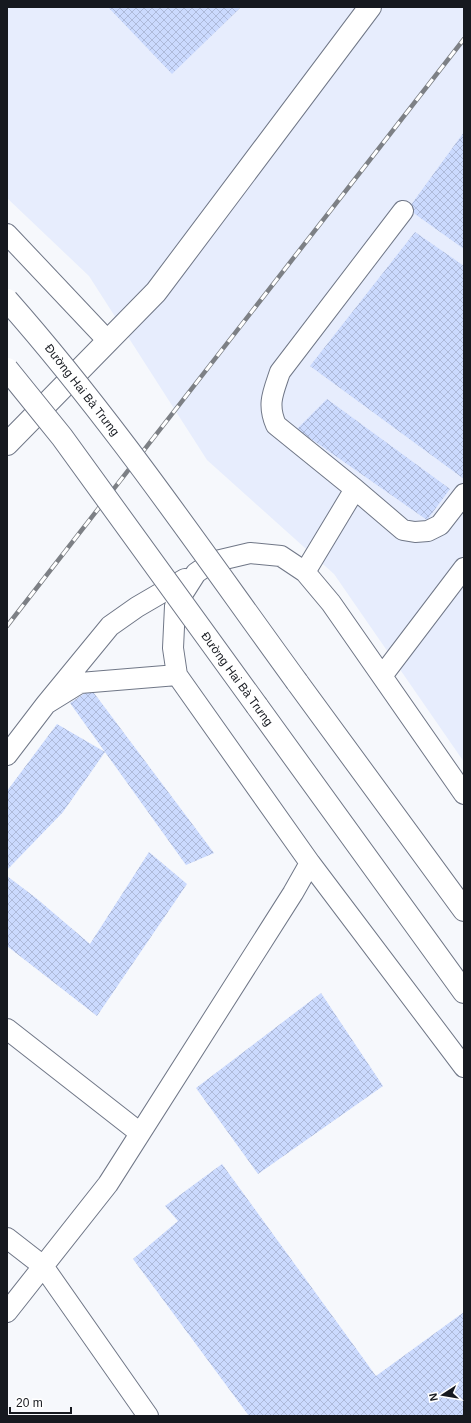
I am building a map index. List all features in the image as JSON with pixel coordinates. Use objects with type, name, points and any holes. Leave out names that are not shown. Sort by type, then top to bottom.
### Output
[{"type":"main road","points":[[10,435],[108,341],[156,292],[370,7]]},
{"type":"main road","name":"Đường Hai Bà Trưng","points":[[7,300],[40,337],[103,415],[464,910]]},
{"type":"main road","name":"Đường Hai Bà Trưng","points":[[7,369],[62,436],[464,992]]},
{"type":"street","points":[[404,211],[280,372],[271,399],[271,413],[276,425],[403,530],[415,532],[428,531],[440,525],[464,494]]},
{"type":"street","points":[[7,234],[108,341]]},
{"type":"street","points":[[305,572],[355,490]]},
{"type":"street","points":[[7,755],[46,704],[110,626],[137,607],[196,573],[212,562],[250,553],[281,556],[305,572],[331,603],[464,794]]},
{"type":"street","points":[[382,676],[464,568]]},
{"type":"street","points":[[196,573],[175,606],[173,648],[177,675],[310,863],[464,1068]]},
{"type":"street","points":[[46,704],[80,683],[177,675]]},
{"type":"street","points":[[7,1312],[108,1184],[289,900],[310,863]]},
{"type":"street","points":[[7,1029],[140,1133]]},
{"type":"street","points":[[7,1238],[43,1266],[148,1416]]},
{"type":"shaded area","points":[[7,7],[464,7],[464,762],[334,574],[207,460],[89,276],[7,198]]},
{"type":"building","points":[[108,7],[241,7],[172,74]]},
{"type":"building","points":[[464,132],[464,249],[408,209]]},
{"type":"building","points":[[415,232],[464,266],[464,479],[310,366]]},
{"type":"building","points":[[327,399],[450,489],[427,520],[297,429]]},
{"type":"building","points":[[91,689],[214,853],[186,865],[70,703]]},
{"type":"building","points":[[57,724],[105,752],[63,812],[7,870],[7,791]]},
{"type":"building","points":[[149,852],[187,884],[97,1016],[7,946],[7,876],[36,898],[90,944]]},
{"type":"building","points":[[321,993],[383,1086],[258,1174],[196,1088]]},
{"type":"building","points":[[222,1164],[376,1376],[464,1312],[464,1416],[249,1416],[133,1259],[178,1221],[165,1206]]},
{"type":"railway","points":[[7,626],[464,39]]}]
